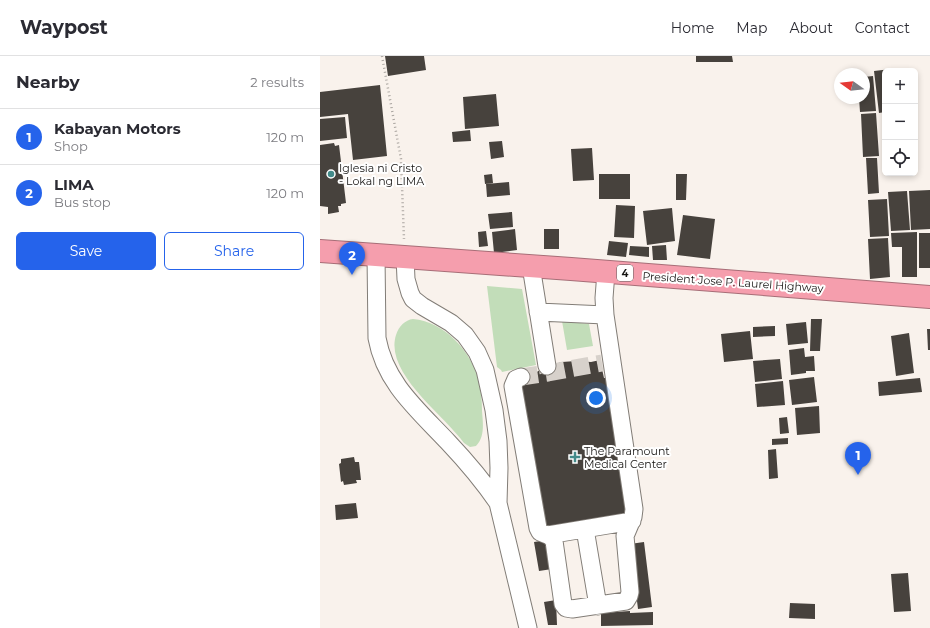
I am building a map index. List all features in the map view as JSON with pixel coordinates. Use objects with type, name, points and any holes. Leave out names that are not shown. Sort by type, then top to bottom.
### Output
[{"type":"highway","name":"President Jose P. Laurel Highway","points":[[320,251],[930,297]]},
{"type":"street","points":[[376,255],[377,338],[384,363],[396,384],[412,405],[484,481],[498,502]]},
{"type":"street","points":[[405,257],[408,286],[413,298],[422,306],[451,323],[465,335],[477,352],[485,370],[491,396],[498,441],[498,502],[528,628]]},
{"type":"street","points":[[531,266],[547,366]]},
{"type":"street","points":[[521,377],[516,379],[513,386],[538,528],[540,532],[552,537],[554,541],[564,606],[572,609],[626,601],[629,596],[625,536],[632,521],[634,509],[607,361],[604,298],[606,272]]},
{"type":"street","points":[[538,312],[605,315]]},
{"type":"street","points":[[548,536],[632,521]]},
{"type":"street","points":[[585,529],[598,606]]},
{"type":"path","points":[[382,56],[401,159],[405,257]]},
{"type":"green space","points":[[487,286],[522,289],[536,365],[502,372],[497,367]]},
{"type":"green space","points":[[413,319],[425,321],[446,332],[463,349],[470,359],[479,381],[482,399],[482,434],[476,446],[470,447],[464,443],[418,393],[399,364],[395,349],[396,335],[403,324]]},
{"type":"green space","points":[[562,321],[589,324],[593,346],[567,350]]},
{"type":"building","points":[[385,56],[424,56],[426,70],[388,76]]},
{"type":"building","points":[[696,56],[732,56],[733,62],[696,62]]},
{"type":"building","points":[[882,70],[882,112],[879,113],[874,71]]},
{"type":"building","points":[[870,76],[873,76],[876,111],[860,112],[859,104],[870,104]]},
{"type":"building","points":[[380,85],[387,156],[353,160],[348,114],[320,117],[320,92]]},
{"type":"building","points":[[496,94],[499,126],[465,129],[463,97]]},
{"type":"building","points":[[876,113],[879,156],[863,157],[861,114]]},
{"type":"building","points":[[345,117],[347,138],[320,141],[320,119]]},
{"type":"building","points":[[470,130],[471,141],[453,142],[452,132]]},
{"type":"building","points":[[502,141],[504,157],[491,159],[489,142]]},
{"type":"building","name":"Iglesia ni Cristo - Lokal ng LIMA","points":[[334,143],[335,146],[339,145],[346,203],[338,206],[339,212],[328,214],[328,207],[320,206],[320,145]]},
{"type":"building","points":[[592,148],[594,180],[573,181],[571,149]]},
{"type":"building","points":[[866,158],[877,158],[879,193],[868,194]]},
{"type":"building","points":[[492,174],[493,183],[485,184],[484,175]]},
{"type":"building","points":[[599,174],[630,174],[630,199],[599,199]]},
{"type":"building","points":[[676,174],[687,174],[686,200],[676,200]]},
{"type":"building","points":[[509,182],[510,195],[487,197],[486,184]]},
{"type":"building","points":[[930,190],[930,229],[911,230],[909,191]]},
{"type":"building","points":[[907,191],[910,230],[891,231],[888,192]]},
{"type":"building","points":[[887,199],[889,236],[870,237],[868,200]]},
{"type":"building","points":[[616,205],[635,206],[634,238],[614,237]]},
{"type":"building","points":[[672,208],[675,241],[647,245],[643,211]]},
{"type":"building","points":[[512,212],[513,227],[490,229],[488,214]]},
{"type":"building","points":[[683,215],[715,219],[710,259],[677,255]]},
{"type":"building","points":[[515,229],[517,250],[494,253],[492,232]]},
{"type":"building","points":[[544,229],[559,229],[559,249],[544,249]]},
{"type":"building","points":[[486,231],[488,246],[479,247],[478,232]]},
{"type":"building","points":[[917,232],[917,277],[902,277],[902,247],[892,247],[891,233]]},
{"type":"building","points":[[919,233],[930,233],[930,268],[919,268]]},
{"type":"building","points":[[888,238],[890,277],[870,279],[868,239]]},
{"type":"building","points":[[609,241],[628,243],[626,257],[607,255]]},
{"type":"building","points":[[666,245],[667,260],[653,260],[652,246]]},
{"type":"building","points":[[630,246],[649,247],[649,257],[629,255]]},
{"type":"building","points":[[811,319],[822,319],[820,351],[810,351]]},
{"type":"building","points":[[806,322],[808,343],[788,345],[786,324]]},
{"type":"building","points":[[775,326],[775,336],[753,337],[753,327]]},
{"type":"building","points":[[927,329],[930,329],[930,350],[928,350]]},
{"type":"building","points":[[750,331],[753,359],[724,362],[721,334]]},
{"type":"building","points":[[909,333],[914,373],[896,376],[891,336]]},
{"type":"building","points":[[804,348],[805,357],[814,356],[815,371],[806,371],[806,373],[791,375],[789,350]]},
{"type":"building","points":[[780,359],[782,379],[755,382],[753,361]]},
{"type":"building","points":[[600,360],[604,378],[606,378],[631,514],[543,530],[521,387],[523,387],[521,375],[535,373],[547,366],[562,362],[591,362]]},
{"type":"building","points":[[814,377],[817,402],[792,405],[789,380]]},
{"type":"building","points":[[920,378],[922,392],[879,396],[878,382]]},
{"type":"building","points":[[783,381],[785,405],[757,407],[755,384]]},
{"type":"building","points":[[819,406],[820,433],[797,435],[795,408]]},
{"type":"building","points":[[787,417],[789,433],[780,434],[779,418]]},
{"type":"building","points":[[788,438],[788,444],[772,445],[772,439]]},
{"type":"building","points":[[776,449],[778,478],[769,479],[768,450]]},
{"type":"building","points":[[354,457],[355,462],[359,462],[361,480],[356,480],[357,483],[344,485],[343,481],[341,482],[339,464],[341,463],[341,459]]},
{"type":"building","points":[[356,503],[358,518],[336,520],[335,505]]},
{"type":"building","points":[[547,540],[552,569],[539,571],[534,542]]},
{"type":"building","points":[[644,542],[652,607],[638,609],[630,544]]},
{"type":"building","points":[[908,573],[911,611],[894,612],[891,574]]},
{"type":"building","points":[[556,600],[557,625],[548,625],[544,602]]},
{"type":"building","points":[[790,603],[815,604],[815,619],[789,618]]},
{"type":"building","points":[[630,611],[630,613],[653,612],[653,625],[601,626],[601,613]]},
{"type":"tunnel","points":[[548,373],[602,363]]},
{"type":"tunnel","points":[[521,377],[548,373],[547,366]]},
{"type":"place","name":"Iglesia ni Cristo - Lokal ng LIMA","points":[[331,174]]},
{"type":"place","name":"LIMA","points":[[352,275]]},
{"type":"place","name":"The Paramount Medical Center","points":[[575,457]]},
{"type":"place","name":"Kabayan Motors","points":[[858,475]]}]
